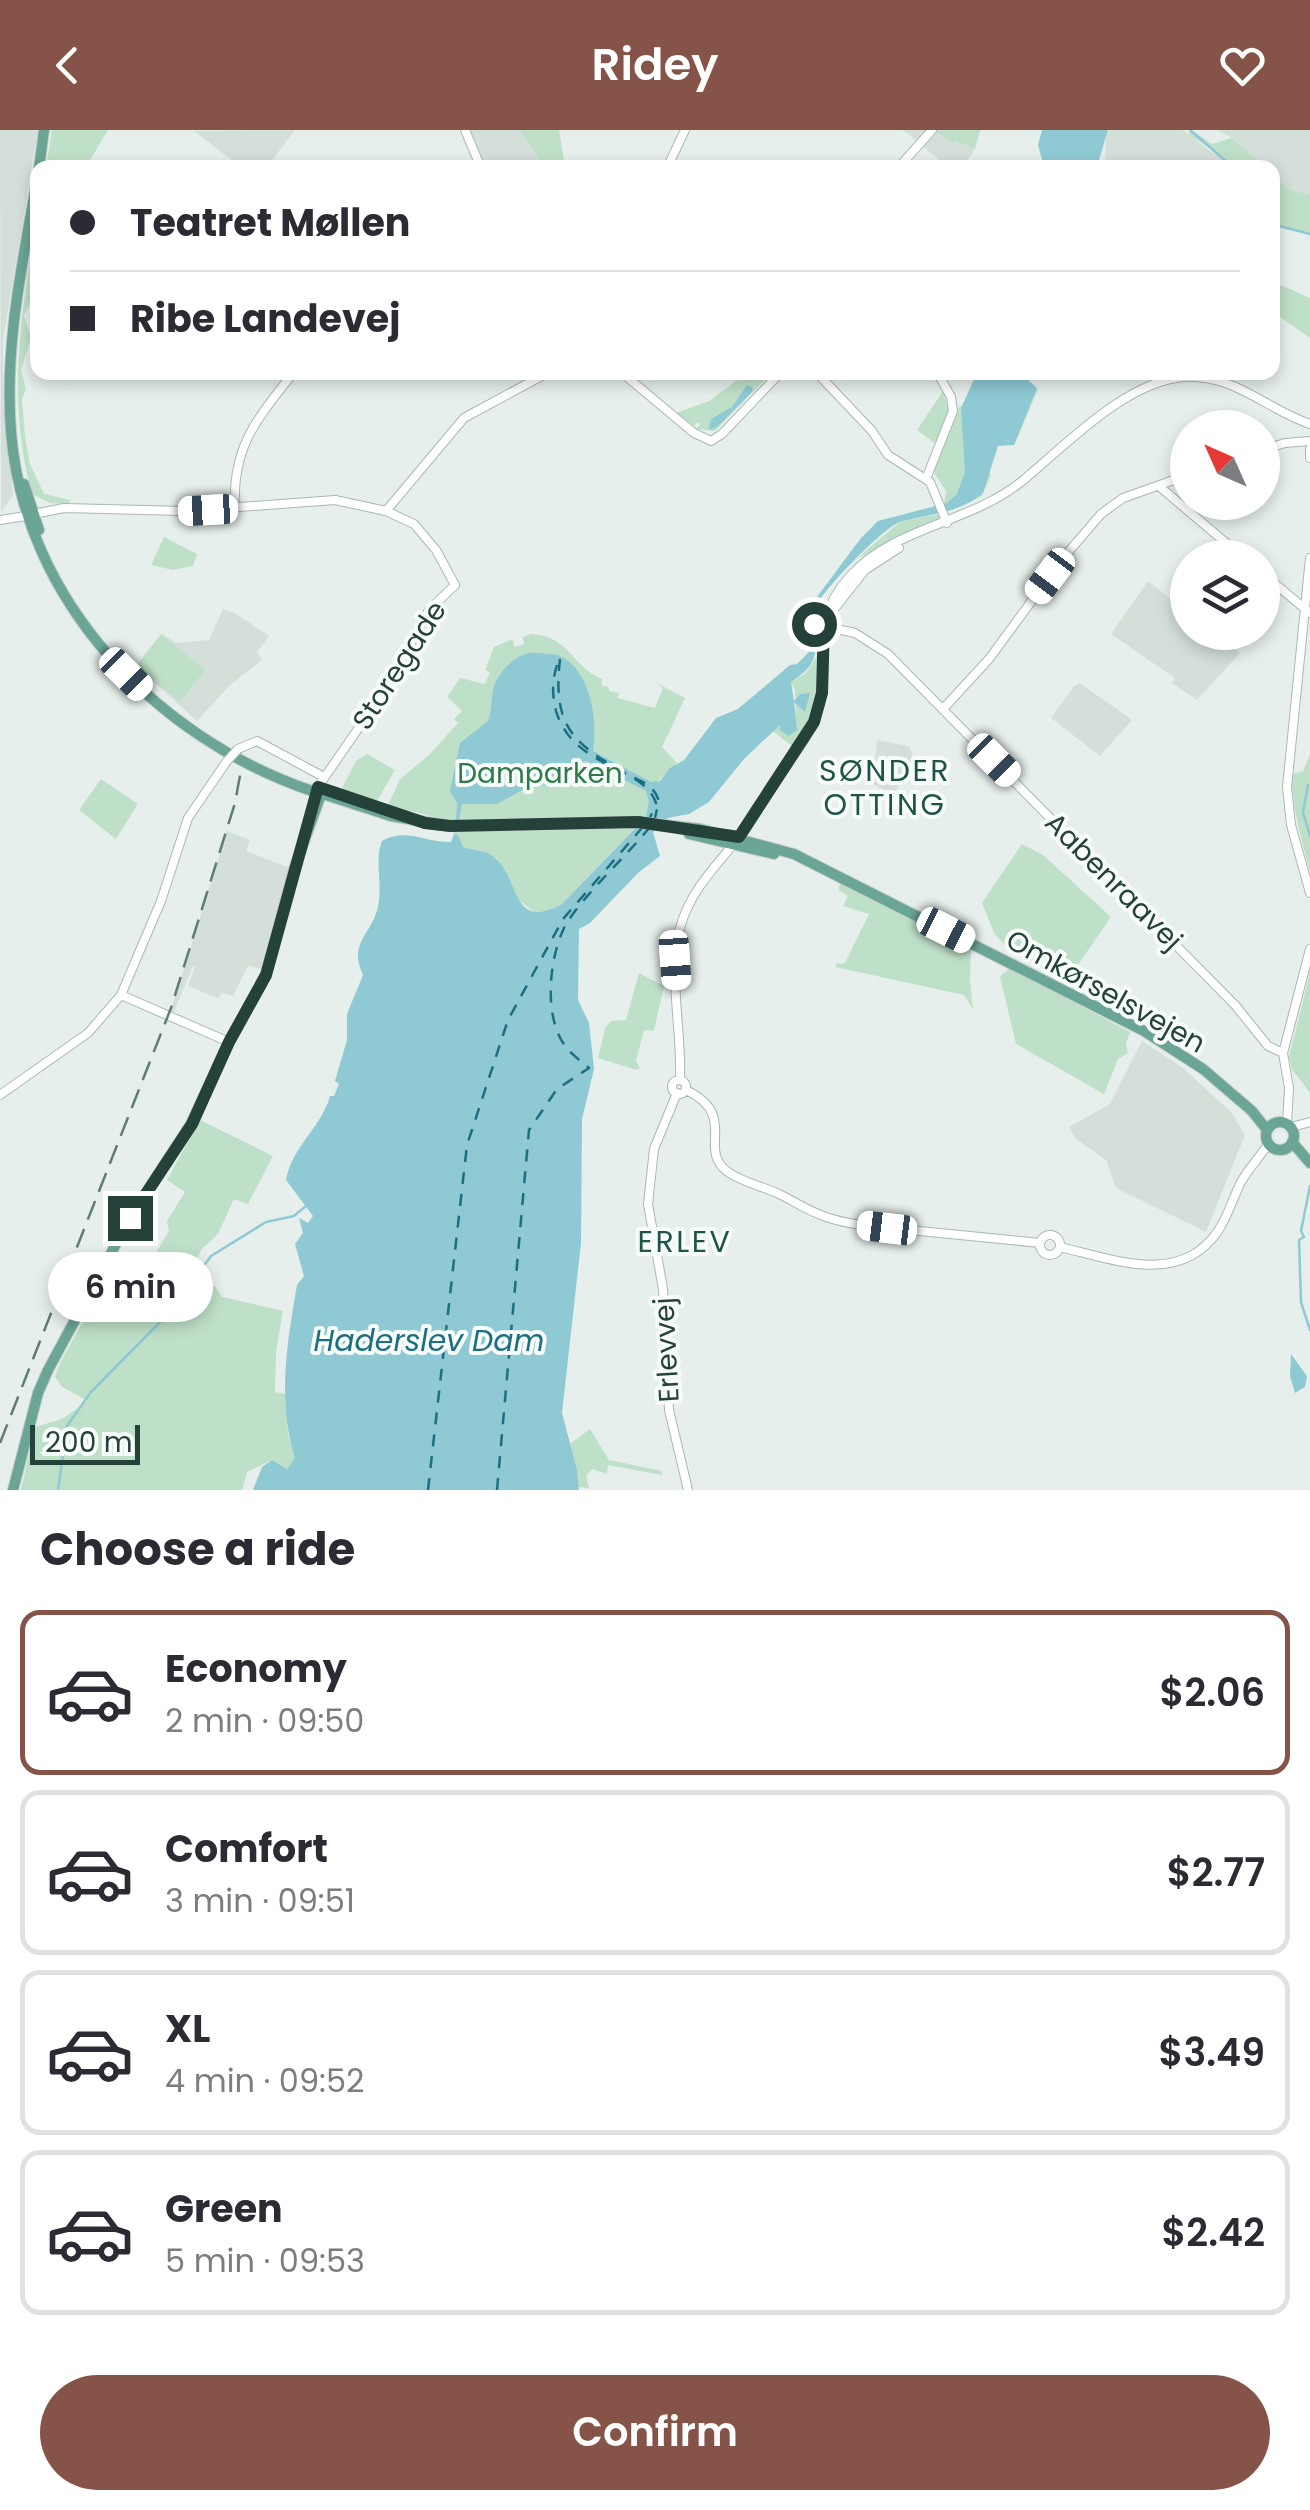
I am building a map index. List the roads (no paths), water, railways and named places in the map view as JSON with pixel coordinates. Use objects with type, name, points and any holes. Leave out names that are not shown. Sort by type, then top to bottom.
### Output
[{"type":"main road","points":[[40,160],[45,130]]},
{"type":"main road","points":[[30,220],[11,338],[11,414],[17,478],[50,570],[77,613]]},
{"type":"main road","points":[[11,414],[30,515],[77,613]]},
{"type":"main road","name":"Omkørselsvejen","points":[[77,613],[146,694],[216,747],[253,767],[382,819],[479,827],[638,822],[774,848],[823,868],[1144,1030],[1284,1131]]},
{"type":"main road","points":[[304,836],[319,791]]},
{"type":"main road","points":[[13,1490],[38,1393],[48,1370],[130,1218],[192,1124],[272,960],[319,791]]},
{"type":"main road","name":"Omkørselsvejen","points":[[664,826],[736,841],[823,868]]},
{"type":"main road","points":[[1270,1146],[1284,1131]]},
{"type":"main road","points":[[1270,1146],[1284,1131]]},
{"type":"main road","points":[[1284,1131],[1308,1161]]},
{"type":"street","points":[[465,130],[478,160]]},
{"type":"street","points":[[671,160],[684,130]]},
{"type":"street","points":[[905,160],[932,130]]},
{"type":"street","points":[[235,508],[235,470],[244,440],[288,380]]},
{"type":"street","points":[[0,520],[64,508],[146,512],[320,500],[386,511],[464,418],[535,380]]},
{"type":"street","points":[[631,380],[698,436],[711,441],[773,380]]},
{"type":"street","points":[[823,380],[894,459],[926,479],[946,520]]},
{"type":"street","points":[[926,479],[953,411],[951,397],[941,380]]},
{"type":"street","points":[[1170,380],[1116,405],[1002,496],[894,544],[860,566],[831,602],[819,624],[822,693],[814,722],[736,841],[696,890],[680,928],[675,960],[682,1049],[680,1079],[686,1083],[681,1092],[712,1109],[715,1148],[722,1167],[807,1210],[848,1223],[1040,1243],[1052,1235],[1060,1247],[1135,1264],[1160,1266],[1180,1261],[1212,1239],[1240,1184],[1270,1146]]},
{"type":"street","points":[[1212,380],[1225,382],[1310,424]]},
{"type":"street","points":[[1280,444],[1310,441]]},
{"type":"street","points":[[1310,448],[1310,458]]},
{"type":"street","points":[[943,709],[989,659],[1100,514],[1122,498],[1170,483]]},
{"type":"street","points":[[1160,487],[1223,540]]},
{"type":"street","name":"Storegade","points":[[319,791],[386,688],[429,610],[455,585],[419,529],[386,511]]},
{"type":"street","points":[[1310,558],[1308,611],[1287,786],[1291,825],[1310,893]]},
{"type":"street","points":[[1280,588],[1308,611]]},
{"type":"street","name":"Aabenraavej","points":[[819,624],[856,633],[878,646],[1242,1012],[1268,1046],[1282,1053]]},
{"type":"street","points":[[0,1095],[88,1033],[121,995],[161,901],[188,818],[242,746],[258,741],[280,754],[319,791]]},
{"type":"street","name":"Storegade","points":[[319,791],[345,748]]},
{"type":"street","points":[[1284,1131],[1289,1105],[1282,1053],[1310,949]]},
{"type":"street","points":[[121,995],[229,1042]]},
{"type":"street","name":"Erlevvej","points":[[681,1092],[654,1149],[648,1204],[664,1289],[668,1410],[688,1490]]},
{"type":"street","points":[[1284,1131],[1309,1122]]},
{"type":"water","points":[[1042,130],[1108,130],[1099,160],[1042,160],[1038,145]]},
{"type":"water","name":"Haderslev Dam","points":[[974,380],[1029,380],[1037,388],[1014,445],[998,446],[983,493],[955,509],[893,525],[868,546],[819,600],[814,609],[814,658],[791,682],[794,701],[800,694],[810,693],[805,712],[794,702],[797,730],[789,736],[780,730],[780,725],[744,759],[709,802],[689,814],[668,818],[653,832],[660,856],[579,929],[578,1000],[589,1023],[594,1069],[582,1119],[581,1243],[562,1413],[579,1490],[253,1490],[262,1467],[272,1460],[287,1469],[295,1458],[286,1415],[287,1350],[297,1285],[304,1276],[295,1244],[303,1233],[299,1218],[308,1223],[313,1216],[286,1180],[294,1157],[339,1084],[335,1081],[347,1040],[347,1014],[363,975],[359,947],[378,907],[382,841],[408,835],[451,842],[454,834],[458,835],[463,847],[494,857],[525,907],[534,912],[562,904],[646,817],[649,802],[646,791],[587,761],[579,762],[559,781],[558,787],[555,783],[524,789],[497,804],[462,804],[456,821],[457,803],[450,791],[460,743],[488,721],[494,687],[503,671],[516,658],[533,653],[562,657],[572,664],[590,699],[593,751],[651,782],[660,781],[670,768],[684,760],[716,718],[738,709],[812,649],[807,625],[811,605],[878,521],[947,503],[957,494],[965,472],[961,408]]},
{"type":"water","points":[[747,385],[753,388],[752,392],[717,427],[709,430],[711,419],[732,407]]},
{"type":"water","points":[[1291,1354],[1307,1376],[1305,1387],[1295,1393],[1290,1376]]},
{"type":"waterway","points":[[1190,130],[1225,160]]},
{"type":"waterway","points":[[1280,226],[1310,234]]},
{"type":"waterway","points":[[1308,785],[1303,812],[1310,836]]},
{"type":"waterway","points":[[1310,1186],[1301,1231],[1304,1237],[1299,1240],[1301,1302],[1310,1330]]},
{"type":"waterway","points":[[58,1490],[67,1426],[91,1392],[172,1310],[211,1256],[266,1222],[294,1216],[306,1206]]},
{"type":"railway","points":[[0,1443],[171,1008],[235,803],[241,770]]},
{"type":"district","name":"SØNDER OTTING","points":[[885,788]]},
{"type":"district","name":"ERLEV","points":[[685,1242]]},
{"type":"park label","name":"Damparken","points":[[540,773]]}]
